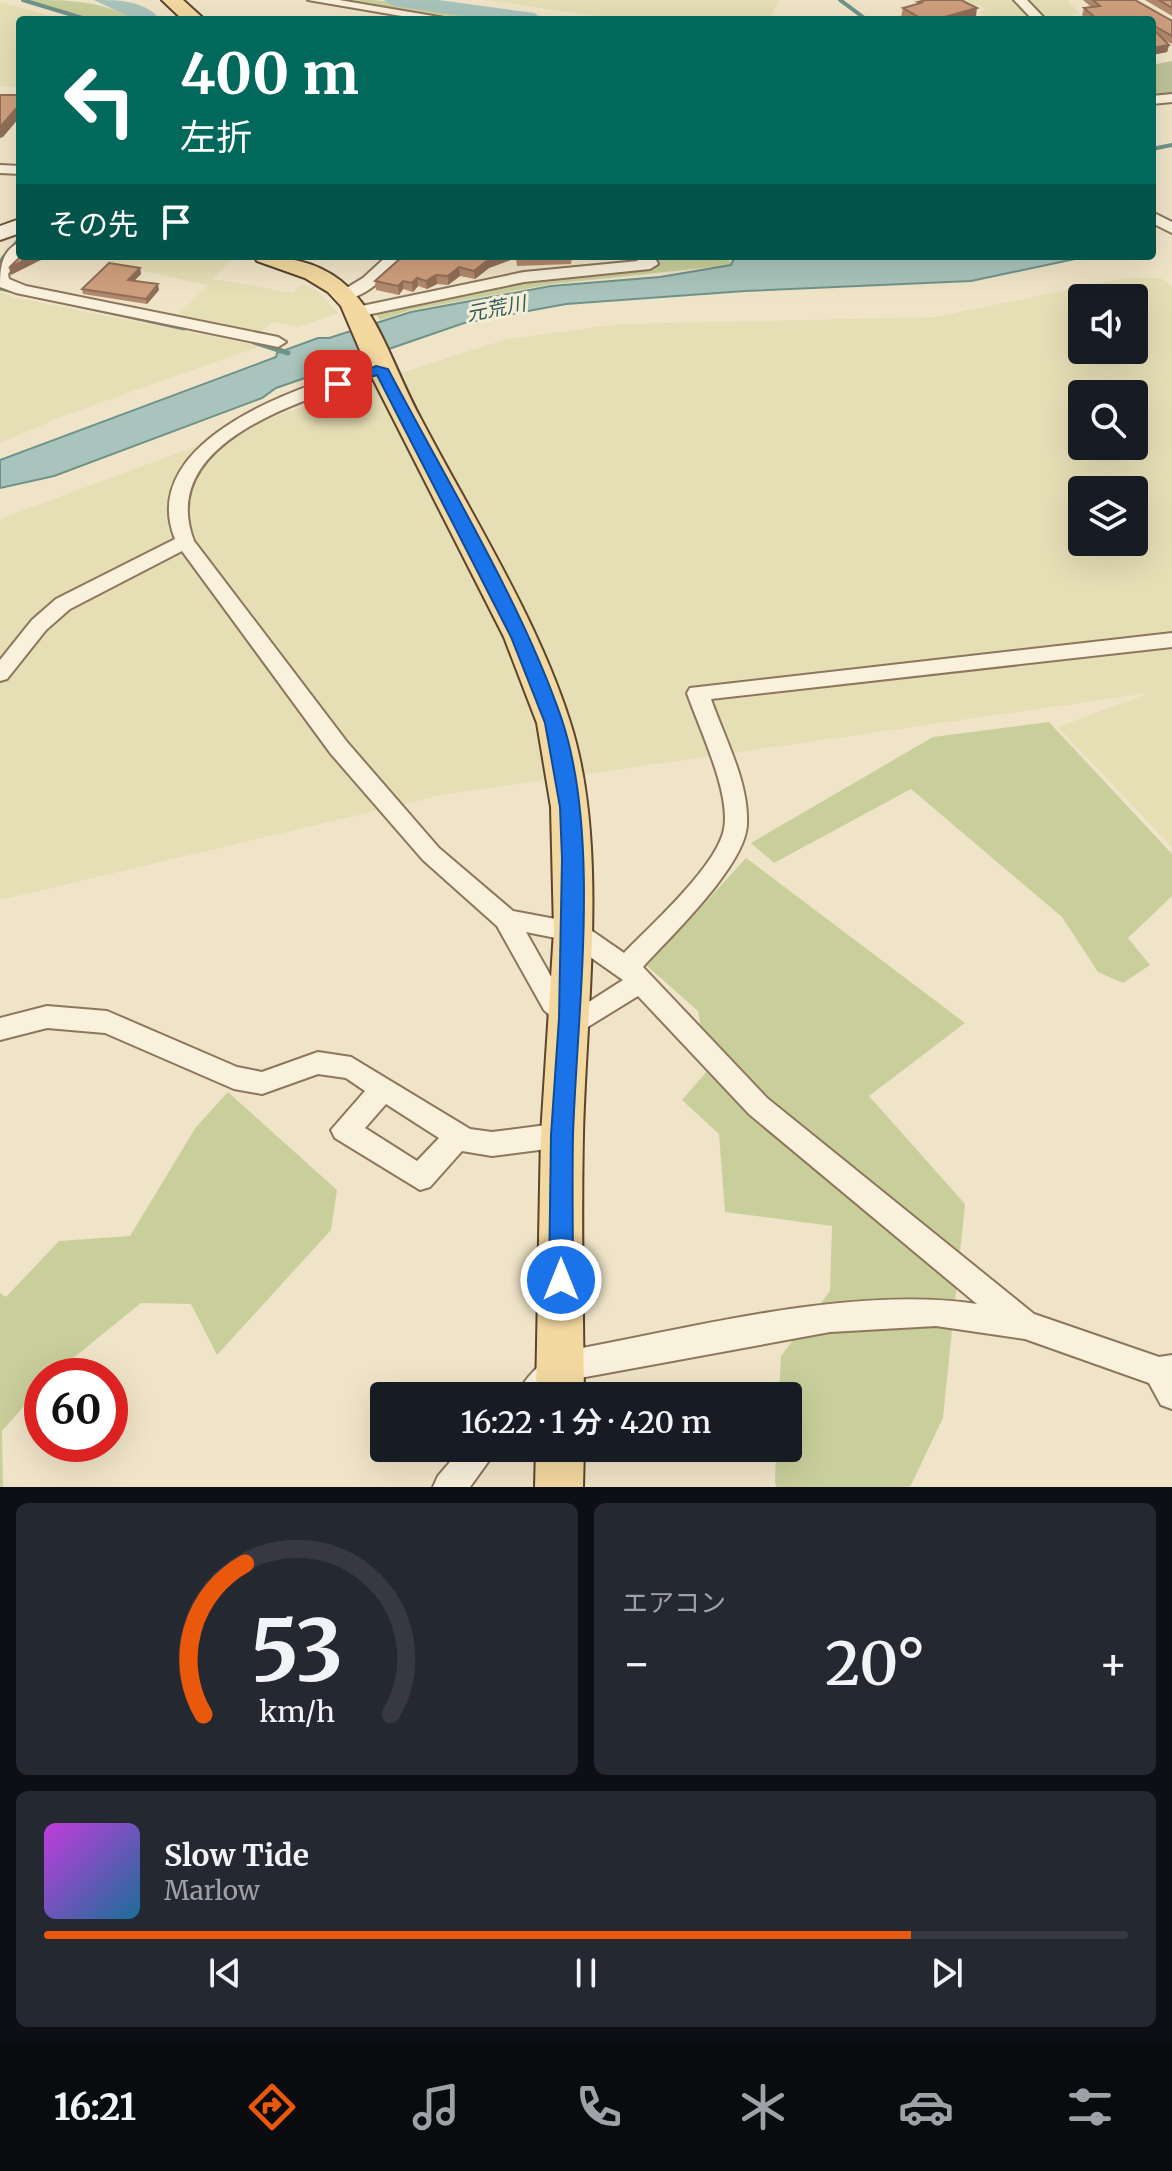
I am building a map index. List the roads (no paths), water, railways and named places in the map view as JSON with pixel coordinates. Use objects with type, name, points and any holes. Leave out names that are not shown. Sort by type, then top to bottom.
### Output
[{"type":"main road","points":[[172,0],[190,16]]},
{"type":"main road","points":[[277,260],[314,273],[354,307],[380,367],[542,686],[562,756],[569,807],[573,931],[562,1135],[561,1382]]},
{"type":"main road","points":[[559,1487],[560,1462]]},
{"type":"street","points":[[314,0],[424,16]]},
{"type":"street","points":[[1020,0],[1036,16]]},
{"type":"street","points":[[16,252],[0,274],[1,282],[22,290],[278,342]]},
{"type":"street","points":[[354,307],[369,281],[392,260]]},
{"type":"street","points":[[354,307],[524,277],[650,264],[645,260]]},
{"type":"street","points":[[380,367],[272,408],[203,450],[186,478],[176,517],[185,542],[339,748],[431,854],[506,919],[553,1003],[570,1018],[586,1017],[634,974],[724,857],[736,829],[735,807],[698,693],[1172,640]]},
{"type":"street","points":[[0,674],[39,625],[63,604],[185,542]]},
{"type":"street","points":[[506,919],[573,931],[634,974],[758,1106],[1025,1325]]},
{"type":"street","points":[[0,1029],[47,1017],[107,1022],[234,1078],[262,1083],[318,1063],[351,1068],[458,1136],[492,1144],[562,1135]]},
{"type":"street","points":[[384,1089],[345,1130],[420,1178],[458,1136]]},
{"type":"street","points":[[561,1382],[830,1318],[936,1312],[1025,1325],[1168,1379]]},
{"type":"street","points":[[449,1487],[470,1462]]},
{"type":"water","name":"元荒川","points":[[733,260],[1070,260],[971,281],[745,291],[566,304],[464,323],[276,388],[262,398],[54,476],[0,488],[0,460],[276,357],[277,353],[318,338],[329,338],[411,312],[551,286],[660,277],[731,265]]},
{"type":"waterway","points":[[23,0],[76,16]]},
{"type":"waterway","points":[[105,0],[145,16]]},
{"type":"waterway","points":[[394,0],[506,16]]},
{"type":"waterway","points":[[840,0],[862,16]]},
{"type":"waterway","points":[[1156,148],[1172,145]]},
{"type":"waterway","points":[[8,253],[16,243]]},
{"type":"waterway","points":[[0,263],[9,251]]},
{"type":"waterway","points":[[0,288],[184,328]]},
{"type":"waterway","points":[[254,342],[288,353]]}]
